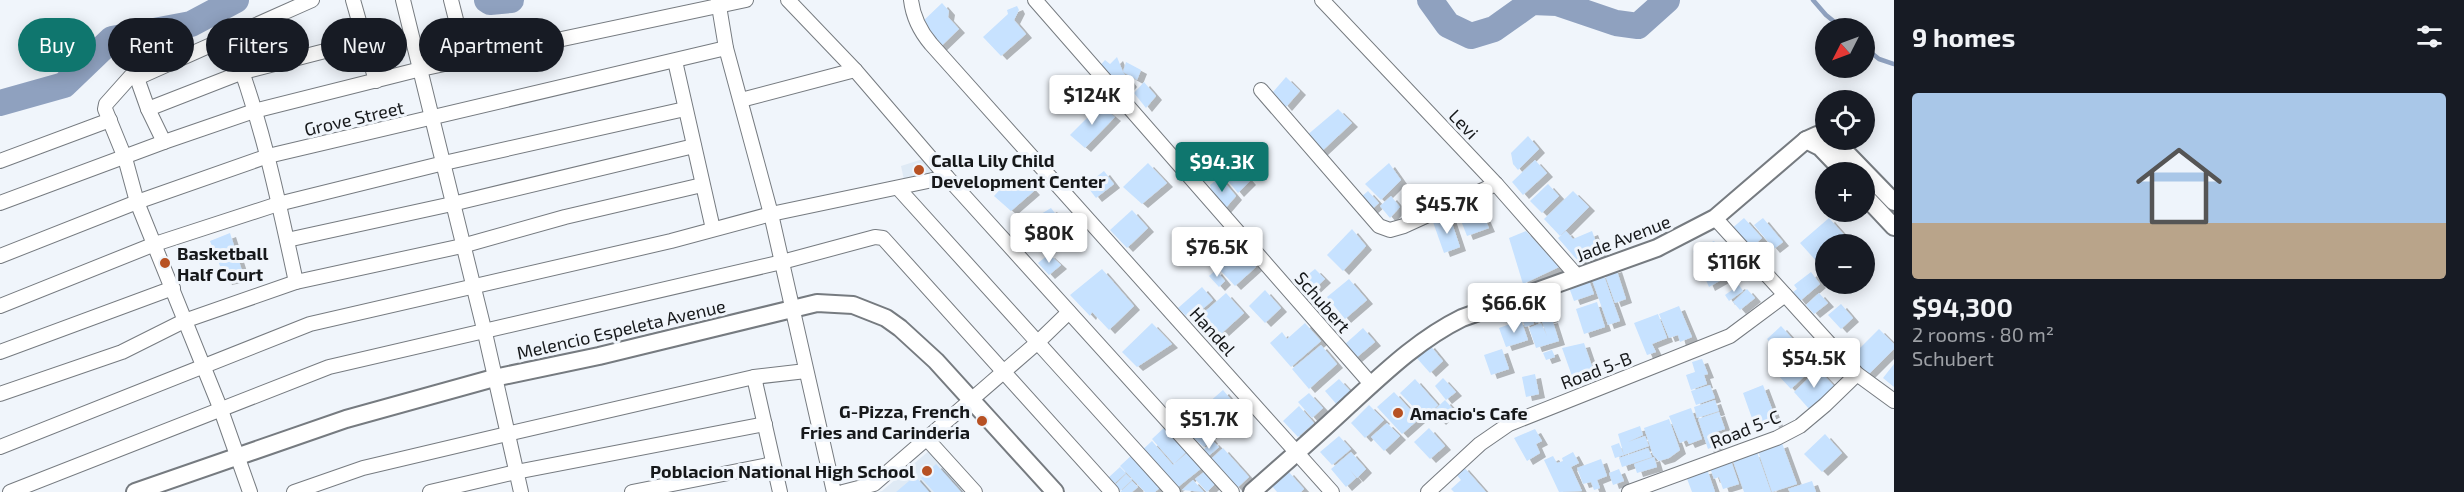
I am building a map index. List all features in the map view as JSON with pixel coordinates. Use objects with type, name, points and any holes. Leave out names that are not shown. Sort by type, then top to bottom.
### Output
[{"type":"street","points":[[272,18],[312,0]]},
{"type":"street","points":[[353,0],[358,18]]},
{"type":"street","points":[[403,0],[419,61]]},
{"type":"street","points":[[451,0],[456,18]]},
{"type":"street","points":[[564,37],[718,3],[746,0]]},
{"type":"street","points":[[788,0],[855,70],[946,177],[1232,492]]},
{"type":"street","name":"Handel","points":[[911,0],[913,15],[925,37],[1332,492]]},
{"type":"street","name":"Schubert","points":[[1035,0],[1371,384]]},
{"type":"street","name":"Levi","points":[[1322,0],[1496,184],[1577,276]]},
{"type":"street","points":[[718,3],[726,48],[771,214],[834,492]]},
{"type":"street","points":[[206,47],[137,78],[129,78],[105,104],[125,158],[137,202],[221,410],[250,492]]},
{"type":"street","name":"Grove Street","points":[[0,256],[137,202],[268,156],[726,48]]},
{"type":"street","points":[[675,61],[713,229]]},
{"type":"street","points":[[0,203],[254,111],[419,70]]},
{"type":"street","points":[[741,100],[855,70]]},
{"type":"street","points":[[148,109],[243,72],[268,156],[296,282]]},
{"type":"street","points":[[373,72],[376,81]]},
{"type":"street","points":[[422,72],[462,246],[485,333],[520,492]]},
{"type":"street","points":[[137,78],[148,109],[164,142]]},
{"type":"street","points":[[1261,90],[1379,226],[1390,230],[1404,226],[1496,184]]},
{"type":"street","points":[[0,306],[155,244],[278,204],[444,163],[685,109]]},
{"type":"street","points":[[0,161],[110,120]]},
{"type":"street","points":[[1806,140],[1815,136]]},
{"type":"street","points":[[1806,140],[1820,147],[1834,162]]},
{"type":"street","name":"Jade Avenue","points":[[1252,492],[1371,384],[1440,328],[1657,248],[1715,218],[1806,140]]},
{"type":"street","points":[[287,240],[452,204],[694,146]]},
{"type":"street","points":[[1844,150],[1894,202]]},
{"type":"street","points":[[2,443],[310,324],[771,214],[946,177]]},
{"type":"street","points":[[0,394],[122,352],[184,321],[296,282],[462,246],[565,217],[702,185]]},
{"type":"street","points":[[898,188],[1173,492]]},
{"type":"street","points":[[1875,207],[1894,227]]},
{"type":"street","points":[[1715,218],[1857,374],[1894,401]]},
{"type":"street","points":[[10,492],[330,367],[485,333],[782,262],[875,237],[884,238],[1112,492]]},
{"type":"street","points":[[0,352],[172,288]]},
{"type":"street","name":"Road 5-B","points":[[1428,492],[1480,444],[1509,424],[1730,336],[1785,296]]},
{"type":"street","name":"Melencio Espeleta Avenue","points":[[135,492],[346,419],[494,378],[599,356],[817,303],[845,304],[870,310],[886,318],[916,340],[1055,492]]},
{"type":"street","points":[[843,492],[874,484],[1038,342],[1069,312]]},
{"type":"street","points":[[294,492],[363,468],[754,378],[806,371]]},
{"type":"street","name":"Road 5-C","points":[[1629,492],[1777,438],[1800,426],[1857,374]]},
{"type":"street","points":[[754,378],[780,492]]},
{"type":"street","points":[[430,492],[516,472],[765,424]]},
{"type":"street","points":[[927,439],[975,492]]},
{"type":"street","points":[[632,492],[773,464]]},
{"type":"shaded area","name":"Calla Lily Child Development Center","points":[[926,158],[939,174],[904,180],[901,166]]},
{"type":"shaded area","name":"Poblacion National High School","points":[[930,450],[967,492],[878,492],[882,491]]},
{"type":"building","points":[[942,3],[949,11],[948,17],[959,29],[934,53],[921,23]]},
{"type":"building","points":[[1017,6],[1019,10],[1014,20],[1026,34],[1001,56],[983,37],[1008,14],[1007,10]]},
{"type":"building","points":[[1117,57],[1123,72],[1131,83],[1123,92],[1097,69],[1105,60],[1110,64]]},
{"type":"building","points":[[1126,62],[1141,70],[1137,80],[1123,72]]},
{"type":"building","points":[[1286,77],[1300,91],[1286,107],[1273,92]]},
{"type":"building","points":[[1144,82],[1156,96],[1146,108],[1134,93]]},
{"type":"building","points":[[1100,105],[1115,117],[1085,148],[1070,135]]},
{"type":"building","points":[[1338,109],[1352,123],[1321,152],[1306,136]]},
{"type":"building","points":[[1528,136],[1539,149],[1518,170],[1513,164],[1511,153]]},
{"type":"building","points":[[1535,160],[1547,173],[1523,195],[1512,182]]},
{"type":"building","points":[[1148,163],[1167,183],[1142,204],[1123,187]]},
{"type":"building","points":[[1389,163],[1401,180],[1381,200],[1365,184]]},
{"type":"building","points":[[1236,165],[1250,181],[1238,193],[1223,175]]},
{"type":"building","points":[[1104,171],[1114,184],[1096,198],[1086,185]]},
{"type":"building","points":[[1220,177],[1236,196],[1224,210],[1214,201],[1210,185]]},
{"type":"building","points":[[1023,179],[1034,191],[1011,211],[994,196],[1007,182],[1013,188]]},
{"type":"building","points":[[1548,184],[1559,196],[1542,213],[1530,201]]},
{"type":"building","points":[[1368,191],[1379,203],[1370,211],[1360,198]]},
{"type":"building","points":[[1573,191],[1589,207],[1560,236],[1544,219]]},
{"type":"building","points":[[1391,196],[1400,207],[1390,218],[1380,206]]},
{"type":"building","points":[[1479,205],[1489,228],[1467,236],[1458,213]]},
{"type":"building","points":[[1051,208],[1058,217],[1049,225],[1041,214]]},
{"type":"building","points":[[1132,210],[1148,228],[1127,248],[1110,230]]},
{"type":"building","points":[[1450,217],[1460,247],[1444,253],[1433,222]]},
{"type":"building","points":[[1744,218],[1762,238],[1749,250],[1730,230]]},
{"type":"building","points":[[1763,218],[1783,242],[1774,249],[1754,225]]},
{"type":"building","points":[[1824,222],[1833,222],[1843,234],[1815,234],[1815,260],[1800,243]]},
{"type":"building","points":[[1352,229],[1366,246],[1343,271],[1327,255]]},
{"type":"building","points":[[1526,231],[1559,267],[1523,284],[1509,238]]},
{"type":"building","points":[[1566,231],[1573,239],[1592,231],[1600,253],[1578,261],[1558,238]]},
{"type":"building","points":[[230,233],[244,277],[226,281],[210,241]]},
{"type":"building","points":[[1714,241],[1737,271],[1709,287],[1693,251]]},
{"type":"building","points":[[1241,250],[1256,267],[1235,286],[1219,269]]},
{"type":"building","points":[[1049,254],[1061,265],[1049,275],[1038,263]]},
{"type":"building","points":[[1616,268],[1626,299],[1615,303],[1604,272]]},
{"type":"building","points":[[1102,269],[1134,306],[1109,330],[1092,312],[1090,316],[1070,295]]},
{"type":"building","points":[[1315,269],[1325,279],[1310,293],[1301,280]]},
{"type":"building","points":[[1216,270],[1225,281],[1219,287],[1209,276]]},
{"type":"building","points":[[1811,272],[1815,277],[1815,288],[1800,301],[1793,292],[1797,289],[1794,285]]},
{"type":"building","points":[[1603,273],[1620,321],[1608,325],[1591,277]]},
{"type":"building","points":[[1587,275],[1594,294],[1574,301],[1567,282]]},
{"type":"building","points":[[1349,279],[1367,300],[1345,319],[1327,297]]},
{"type":"building","points":[[1739,285],[1743,291],[1729,301],[1725,295]]},
{"type":"building","points":[[1202,287],[1213,300],[1190,320],[1178,308]]},
{"type":"building","points":[[1747,289],[1755,298],[1740,310],[1733,302]]},
{"type":"building","points":[[1265,290],[1281,308],[1265,323],[1249,306]]},
{"type":"building","points":[[1226,293],[1244,313],[1211,343],[1193,322]]},
{"type":"building","points":[[1818,294],[1828,303],[1814,314],[1806,305]]},
{"type":"building","points":[[1545,298],[1552,318],[1536,323],[1529,303]]},
{"type":"building","points":[[1597,302],[1605,327],[1584,334],[1576,309]]},
{"type":"building","points":[[1527,303],[1534,324],[1525,327],[1518,306]]},
{"type":"building","points":[[1841,304],[1853,318],[1841,329],[1828,315]]},
{"type":"building","points":[[1679,306],[1692,337],[1680,342],[1678,335],[1669,338],[1659,314]]},
{"type":"building","points":[[1658,314],[1667,338],[1652,344],[1656,352],[1647,355],[1634,323]]},
{"type":"building","points":[[1552,319],[1559,341],[1536,348],[1529,328],[1541,323],[1547,336],[1542,322]]},
{"type":"building","points":[[1521,320],[1528,340],[1506,347],[1499,328]]},
{"type":"building","points":[[1152,323],[1172,344],[1137,367],[1122,352]]},
{"type":"building","points":[[1305,323],[1321,341],[1291,367],[1270,343],[1282,332],[1287,339]]},
{"type":"building","points":[[1781,326],[1799,346],[1785,359],[1767,339]]},
{"type":"building","points":[[1363,328],[1375,342],[1356,358],[1344,345]]},
{"type":"building","points":[[1879,329],[1894,344],[1894,349],[1868,375],[1850,358]]},
{"type":"building","points":[[1584,343],[1594,372],[1573,379],[1562,348]]},
{"type":"building","points":[[1429,344],[1443,361],[1430,373],[1415,356]]},
{"type":"building","points":[[1321,345],[1337,364],[1309,389],[1292,369]]},
{"type":"building","points":[[1502,349],[1509,369],[1491,375],[1484,355]]},
{"type":"building","points":[[1552,350],[1555,357],[1546,360],[1543,353]]},
{"type":"building","points":[[1799,351],[1814,367],[1791,389],[1776,373]]},
{"type":"building","points":[[1702,359],[1708,374],[1704,375],[1707,384],[1691,390],[1686,375],[1695,372],[1692,362]]},
{"type":"building","points":[[1894,364],[1894,387],[1883,378]]},
{"type":"building","points":[[1818,369],[1834,386],[1810,410],[1794,392]]},
{"type":"building","points":[[1535,374],[1539,394],[1526,397],[1522,377]]},
{"type":"building","points":[[1443,378],[1456,392],[1446,400],[1435,386]]},
{"type":"building","points":[[1339,379],[1352,393],[1338,406],[1325,391]]},
{"type":"building","points":[[1415,379],[1438,405],[1424,418],[1400,393]]},
{"type":"building","points":[[1710,385],[1715,398],[1696,405],[1691,391]]},
{"type":"building","points":[[1763,385],[1777,422],[1773,424],[1771,418],[1754,424],[1743,393]]},
{"type":"building","points":[[1223,390],[1239,409],[1210,435],[1195,418],[1181,432],[1176,426],[1179,423],[1174,417],[1186,406],[1193,416]]},
{"type":"building","name":"Amacio's Cafe","points":[[1394,392],[1419,419],[1402,434],[1377,407]]},
{"type":"building","points":[[1309,393],[1323,408],[1312,418],[1298,402]]},
{"type":"building","points":[[1445,400],[1453,409],[1440,421],[1432,412]]},
{"type":"building","points":[[1715,400],[1719,411],[1697,418],[1694,407]]},
{"type":"building","points":[[1369,405],[1384,420],[1365,438],[1351,423]]},
{"type":"building","points":[[1299,406],[1314,423],[1298,437],[1283,421]]},
{"type":"building","points":[[1691,408],[1702,439],[1689,444],[1687,440],[1680,443],[1669,416]]},
{"type":"building","points":[[1719,412],[1725,429],[1713,433],[1717,445],[1708,449],[1698,419]]},
{"type":"building","points":[[1669,419],[1680,450],[1669,458],[1659,461],[1653,455],[1644,428]]},
{"type":"building","points":[[1195,420],[1205,432],[1200,437],[1206,432],[1212,440],[1204,447],[1184,430]]},
{"type":"building","points":[[1387,423],[1400,436],[1384,451],[1371,437]]},
{"type":"building","points":[[1166,426],[1188,450],[1174,464],[1152,439]]},
{"type":"building","points":[[1640,426],[1643,435],[1628,442],[1645,436],[1649,446],[1624,455],[1618,434]]},
{"type":"building","points":[[1429,428],[1445,446],[1430,459],[1414,442]]},
{"type":"building","points":[[1535,429],[1542,441],[1536,444],[1540,453],[1527,461],[1514,438]]},
{"type":"building","points":[[1825,434],[1842,453],[1822,472],[1804,454]]},
{"type":"building","points":[[1339,436],[1351,449],[1332,465],[1320,452]]},
{"type":"building","points":[[1152,441],[1173,465],[1189,451],[1203,467],[1173,491],[1139,453]]},
{"type":"building","points":[[1213,441],[1219,447],[1204,460],[1199,454]]},
{"type":"building","points":[[1619,443],[1624,455],[1615,458],[1611,446]]},
{"type":"building","points":[[1782,443],[1797,484],[1772,492],[1758,451]]},
{"type":"building","points":[[1223,448],[1249,477],[1237,488],[1211,459]]},
{"type":"building","points":[[1648,448],[1652,457],[1622,467],[1619,458]]},
{"type":"building","points":[[1351,452],[1366,469],[1357,478],[1350,470],[1356,478],[1346,487],[1331,469]]},
{"type":"building","points":[[1573,452],[1579,463],[1571,467],[1582,491],[1559,492],[1544,460],[1553,456],[1557,463]]},
{"type":"building","points":[[1757,452],[1771,492],[1744,492],[1733,461]]},
{"type":"building","points":[[1134,453],[1152,473],[1147,478],[1153,474],[1163,485],[1155,492],[1145,492],[1120,466]]},
{"type":"building","points":[[1654,457],[1657,467],[1637,473],[1634,464]]},
{"type":"building","points":[[1730,458],[1739,484],[1723,489],[1719,477],[1714,479],[1709,465]]},
{"type":"building","points":[[1601,459],[1607,476],[1597,480],[1600,488],[1594,490],[1591,482],[1583,484],[1577,468]]},
{"type":"building","points":[[936,464],[961,492],[934,492],[921,478]]},
{"type":"building","points":[[1463,466],[1486,492],[1454,492],[1451,489],[1461,480],[1455,473]]},
{"type":"building","points":[[1120,467],[1126,473],[1114,484],[1108,478]]},
{"type":"building","points":[[1619,469],[1624,481],[1613,485],[1609,473]]},
{"type":"building","points":[[1707,469],[1715,492],[1692,492],[1686,476]]},
{"type":"building","points":[[1288,471],[1304,489],[1301,492],[1277,492],[1272,486]]},
{"type":"building","points":[[1204,472],[1215,484],[1207,492],[1195,479]]},
{"type":"building","points":[[1126,474],[1132,480],[1120,491],[1115,485]]},
{"type":"building","points":[[915,476],[929,492],[896,492]]},
{"type":"building","points":[[1193,480],[1204,492],[1182,490]]},
{"type":"building","points":[[1132,481],[1138,487],[1132,492],[1120,492]]},
{"type":"building","points":[[1812,481],[1816,492],[1790,492],[1788,489]]},
{"type":"waterway","points":[[0,103],[64,85],[112,39],[191,24],[236,0]]},
{"type":"waterway","points":[[487,0],[490,2],[511,0]]},
{"type":"waterway","points":[[1430,0],[1448,25],[1471,36],[1494,29],[1532,2],[1557,3],[1616,23],[1638,26],[1667,0]]},
{"type":"waterway","points":[[1813,0],[1830,18]]},
{"type":"waterway","points":[[1875,56],[1894,64]]},
{"type":"place","name":"Calla Lily Child Development Center","points":[[919,170]]},
{"type":"place","name":"Basketball Half Court","points":[[165,263]]},
{"type":"place","name":"Amacio's Cafe","points":[[1398,413]]},
{"type":"place","name":"G-Pizza, French Fries and Carinderia","points":[[982,421]]},
{"type":"place","name":"Poblacion National High School","points":[[927,471]]}]
